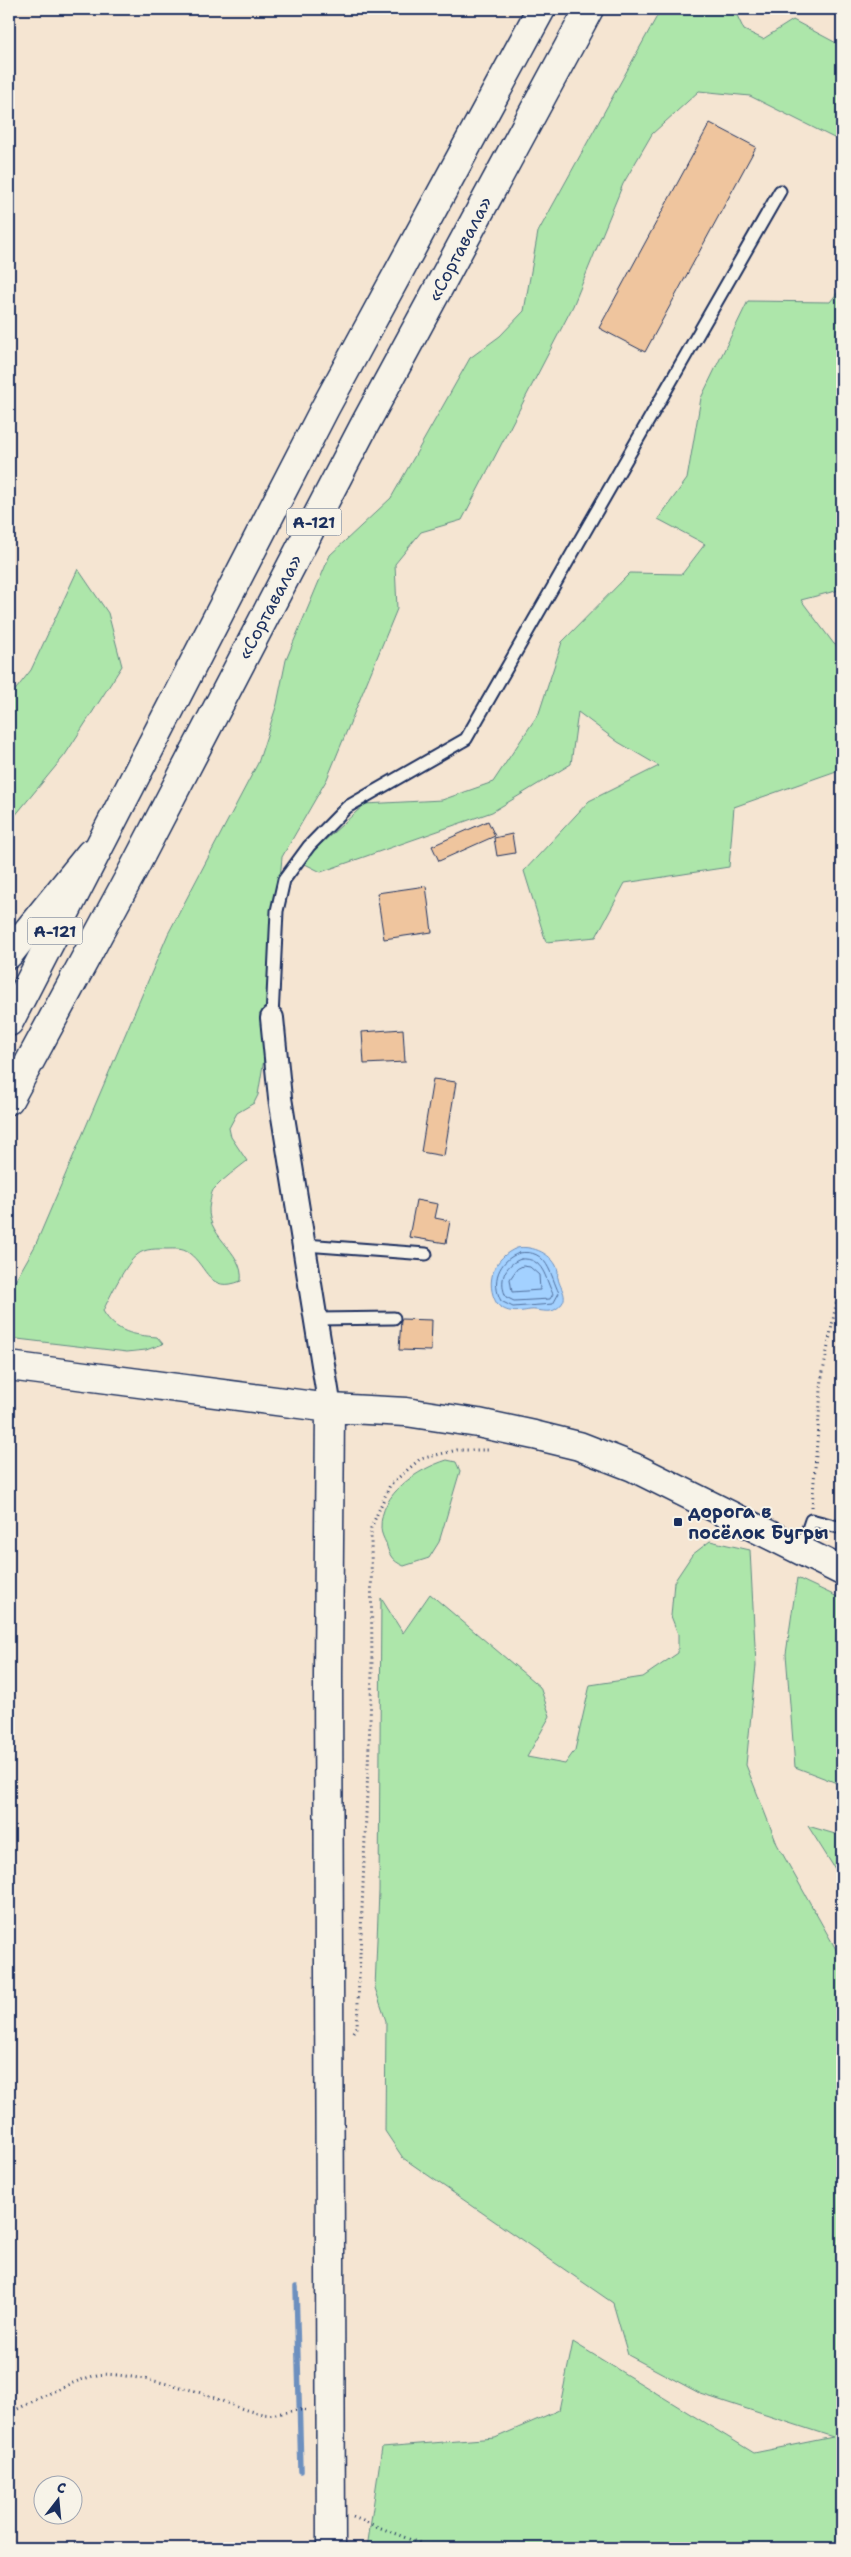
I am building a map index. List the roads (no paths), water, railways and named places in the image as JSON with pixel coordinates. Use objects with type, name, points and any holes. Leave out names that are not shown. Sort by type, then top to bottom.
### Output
[{"type":"main road","name":"А-121","points":[[9,1022],[325,408],[541,9]]},
{"type":"main road","name":"«Сортавала»","points":[[9,1100],[132,872],[365,424],[589,9]]},
{"type":"main road","points":[[9,954],[102,839]]},
{"type":"main road","points":[[9,1366],[330,1408],[406,1412],[478,1423],[579,1446],[642,1471],[842,1571]]},
{"type":"main road","points":[[330,1408],[328,1675],[331,2548]]},
{"type":"street","points":[[272,1018],[280,1098],[330,1408]]},
{"type":"lane","points":[[272,1018],[277,911],[284,880],[309,846],[347,807],[466,739],[780,191]]},
{"type":"lane","points":[[305,1245],[426,1254]]},
{"type":"lane","points":[[317,1319],[394,1318]]},
{"type":"lane","points":[[801,1550],[811,1520],[842,1528]]},
{"type":"water","points":[[517,1248],[536,1249],[547,1255],[556,1265],[564,1298],[561,1305],[556,1309],[550,1311],[513,1312],[497,1304],[491,1287],[493,1271],[502,1257]]},
{"type":"waterway","points":[[296,2287],[301,2471]]},
{"type":"place","name":"дорога в посёлок Бугры","points":[[678,1522]]}]
